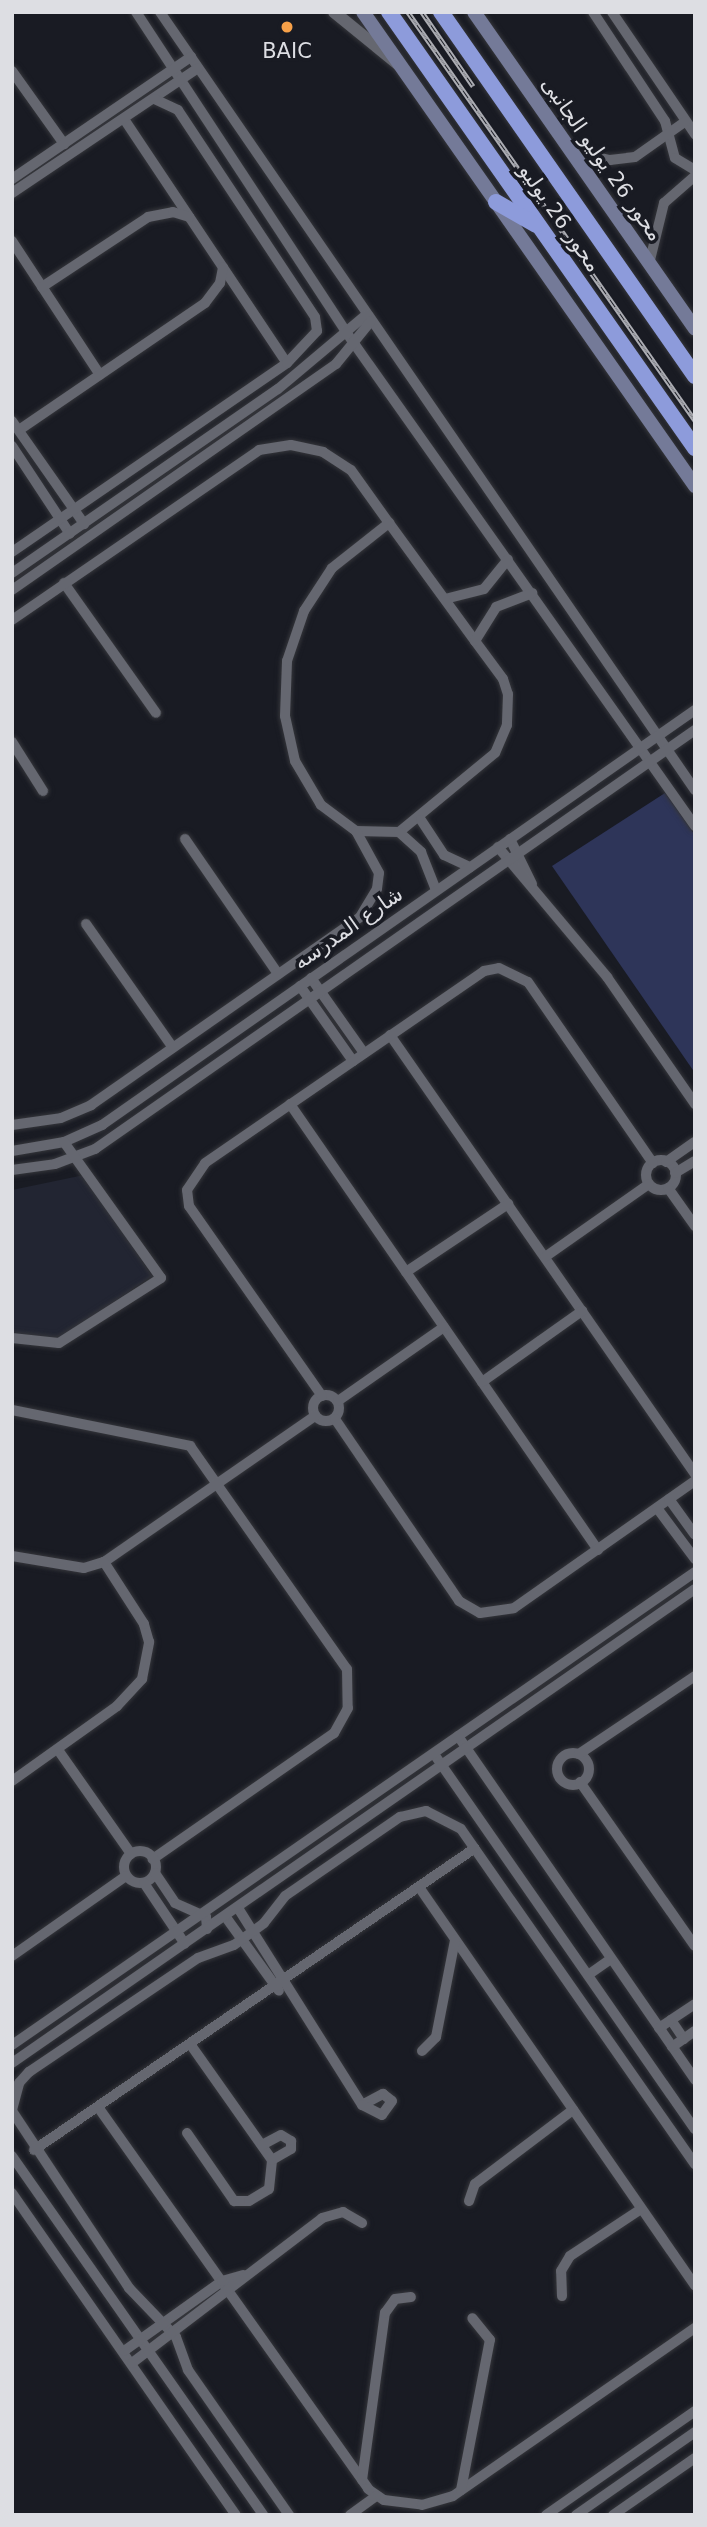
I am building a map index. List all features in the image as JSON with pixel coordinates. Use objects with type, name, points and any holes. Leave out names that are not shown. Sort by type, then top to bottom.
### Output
[{"type":"highway","name":"محور 26 يوليو","points":[[389,12],[695,448]]},
{"type":"highway","name":"محور 26 يوليو","points":[[441,12],[695,376]]},
{"type":"highway","points":[[496,202],[541,228]]},
{"type":"main road","points":[[363,12],[695,486]]},
{"type":"main road","name":"محور 26 يوليو الجانبى","points":[[474,12],[695,329]]},
{"type":"street","points":[[136,12],[346,332],[509,559],[649,764],[695,826]]},
{"type":"street","points":[[160,12],[695,790]]},
{"type":"street","points":[[334,12],[402,66]]},
{"type":"street","points":[[593,12],[668,132],[675,158],[695,170]]},
{"type":"street","points":[[612,12],[695,134]]},
{"type":"street","points":[[616,47],[629,36]]},
{"type":"street","points":[[12,178],[191,57]]},
{"type":"street","points":[[12,193],[198,68]]},
{"type":"street","points":[[12,71],[64,144]]},
{"type":"street","points":[[12,552],[287,363],[314,337],[315,317],[178,110],[154,99]]},
{"type":"street","points":[[124,119],[287,363]]},
{"type":"street","points":[[572,152],[627,159],[686,121]]},
{"type":"street","points":[[649,264],[664,203],[695,177]]},
{"type":"street","points":[[42,287],[148,217],[173,212],[190,218]]},
{"type":"street","points":[[12,241],[100,375]]},
{"type":"street","points":[[84,524],[15,425],[100,375],[212,298],[223,267]]},
{"type":"street","points":[[12,573],[278,389],[346,332],[369,318]]},
{"type":"street","points":[[12,590],[336,364],[369,318]]},
{"type":"street","points":[[12,446],[70,534]]},
{"type":"street","points":[[12,620],[258,450],[275,446],[308,447],[338,460],[389,523],[503,679],[507,724],[495,753],[421,820],[399,832],[356,831]]},
{"type":"street","points":[[12,1125],[61,1118],[91,1105],[278,974],[370,905],[379,873],[372,850],[356,831],[305,785],[289,744],[284,688],[295,634],[317,589],[349,550],[389,523]]},
{"type":"street","points":[[445,599],[484,589],[509,559]]},
{"type":"street","points":[[64,583],[156,713]]},
{"type":"street","points":[[475,640],[496,607],[532,593]]},
{"type":"street","name":"شارع المدرسه","points":[[12,1151],[64,1142],[102,1125],[695,709]]},
{"type":"street","name":"شارع المدرسه","points":[[12,1170],[75,1158],[509,861],[695,730]]},
{"type":"street","points":[[12,741],[43,791]]},
{"type":"street","points":[[421,820],[439,850],[470,867]]},
{"type":"street","points":[[399,832],[424,858],[436,890]]},
{"type":"street","points":[[185,839],[278,974]]},
{"type":"street","points":[[510,839],[520,852],[532,884]]},
{"type":"street","points":[[498,847],[532,884],[695,1104]]},
{"type":"street","points":[[86,924],[173,1048]]},
{"type":"street","points":[[338,1401],[322,1396],[189,1206],[193,1174],[484,971],[515,972],[653,1163],[649,1184],[545,1257]]},
{"type":"street","points":[[312,978],[364,1053]]},
{"type":"street","points":[[300,986],[353,1061]]},
{"type":"street","points":[[390,1035],[695,1474]]},
{"type":"street","points":[[290,1104],[598,1550]]},
{"type":"street","points":[[12,1338],[59,1343],[161,1279],[64,1142]]},
{"type":"street","points":[[653,1163],[666,1162],[694,1144]]},
{"type":"street","points":[[668,1188],[675,1173],[695,1161]]},
{"type":"street","points":[[666,1162],[675,1173]]},
{"type":"street","points":[[649,1184],[668,1188],[695,1226]]},
{"type":"street","points":[[406,1272],[508,1204]]},
{"type":"street","points":[[482,1382],[582,1311]]},
{"type":"street","points":[[444,1327],[338,1401],[335,1419],[469,1608],[504,1613],[695,1481]]},
{"type":"street","points":[[315,1416],[315,1402],[322,1396]]},
{"type":"street","points":[[12,1410],[179,1440],[200,1453],[341,1656],[351,1697],[334,1733],[153,1859],[131,1854],[58,1750]]},
{"type":"street","points":[[12,1556],[84,1568],[104,1562],[315,1416],[335,1419]]},
{"type":"street","points":[[669,1499],[695,1535]]},
{"type":"street","points":[[657,1508],[695,1559]]},
{"type":"street","points":[[12,1781],[132,1695],[148,1661],[144,1624],[104,1562]]},
{"type":"street","points":[[12,2045],[695,1572]]},
{"type":"street","points":[[12,2063],[695,1589]]},
{"type":"street","points":[[668,1591],[676,1602]]},
{"type":"street","points":[[580,1782],[566,1783],[557,1767],[565,1755],[579,1754],[694,1679]]},
{"type":"street","points":[[458,1737],[695,2080]]},
{"type":"street","points":[[434,1754],[695,2129]]},
{"type":"street","points":[[579,1754],[588,1770],[580,1782]]},
{"type":"street","points":[[580,1782],[695,1946]]},
{"type":"street","points":[[289,2515],[188,2370],[173,2333],[129,2288],[34,2150],[12,2110],[19,2082],[29,2072],[198,1958],[240,1939],[285,1896],[412,1812],[452,1819],[475,1848],[695,2164]]},
{"type":"street","points":[[34,2150],[475,1848]]},
{"type":"street","points":[[12,1956],[126,1876],[131,1854]]},
{"type":"street","points":[[153,1859],[155,1873],[175,1903],[202,1914],[207,1929]]},
{"type":"street","points":[[144,1883],[155,1873]]},
{"type":"street","points":[[126,1876],[144,1883],[163,1911],[173,1935],[185,1944]]},
{"type":"street","points":[[419,1887],[695,2286]]},
{"type":"street","points":[[163,1911],[175,1903]]},
{"type":"street","points":[[238,1908],[286,1979],[289,1996],[362,2105]]},
{"type":"street","points":[[225,1916],[273,1988],[289,1996]]},
{"type":"street","points":[[422,2051],[436,2037],[456,1940]]},
{"type":"street","points":[[250,1953],[263,1945]]},
{"type":"street","points":[[588,1975],[611,1959]]},
{"type":"street","points":[[659,2028],[695,2004]]},
{"type":"street","points":[[671,2020],[684,2039]]},
{"type":"street","points":[[672,2047],[695,2031]]},
{"type":"street","points":[[187,2133],[234,2201],[249,2201],[269,2189],[272,2160],[191,2045]]},
{"type":"street","points":[[98,2107],[376,2496],[434,2504],[461,2490],[695,2328]]},
{"type":"street","points":[[469,2201],[475,2184],[573,2110]]},
{"type":"street","points":[[262,2145],[281,2136],[291,2141],[290,2149],[272,2160]]},
{"type":"street","points":[[12,2156],[263,2515]]},
{"type":"street","points":[[12,2193],[236,2515]]},
{"type":"street","points":[[562,2296],[560,2280],[570,2256],[641,2208]]},
{"type":"street","points":[[132,2362],[229,2292],[244,2275],[332,2213],[362,2223]]},
{"type":"street","points":[[124,2351],[222,2281],[244,2275]]},
{"type":"street","points":[[362,2480],[385,2313],[395,2299],[411,2297]]},
{"type":"street","points":[[178,2313],[186,2324]]},
{"type":"street","points":[[461,2490],[491,2340],[472,2318]]},
{"type":"street","points":[[546,2515],[695,2411]]},
{"type":"street","points":[[576,2515],[695,2432]]},
{"type":"street","points":[[613,2515],[695,2458]]},
{"type":"street","points":[[350,2515],[376,2496]]},
{"type":"street","points":[[434,2504],[442,2515]]},
{"type":"shaded area","points":[[665,793],[695,835],[695,1073],[552,866]]},
{"type":"shaded area","points":[[84,1175],[152,1276],[57,1340],[12,1332],[12,1190]]},
{"type":"railway","points":[[408,12],[695,421]]},
{"type":"railway","points":[[422,12],[473,86]]},
{"type":"place","name":"BAIC","points":[[287,27]]}]
